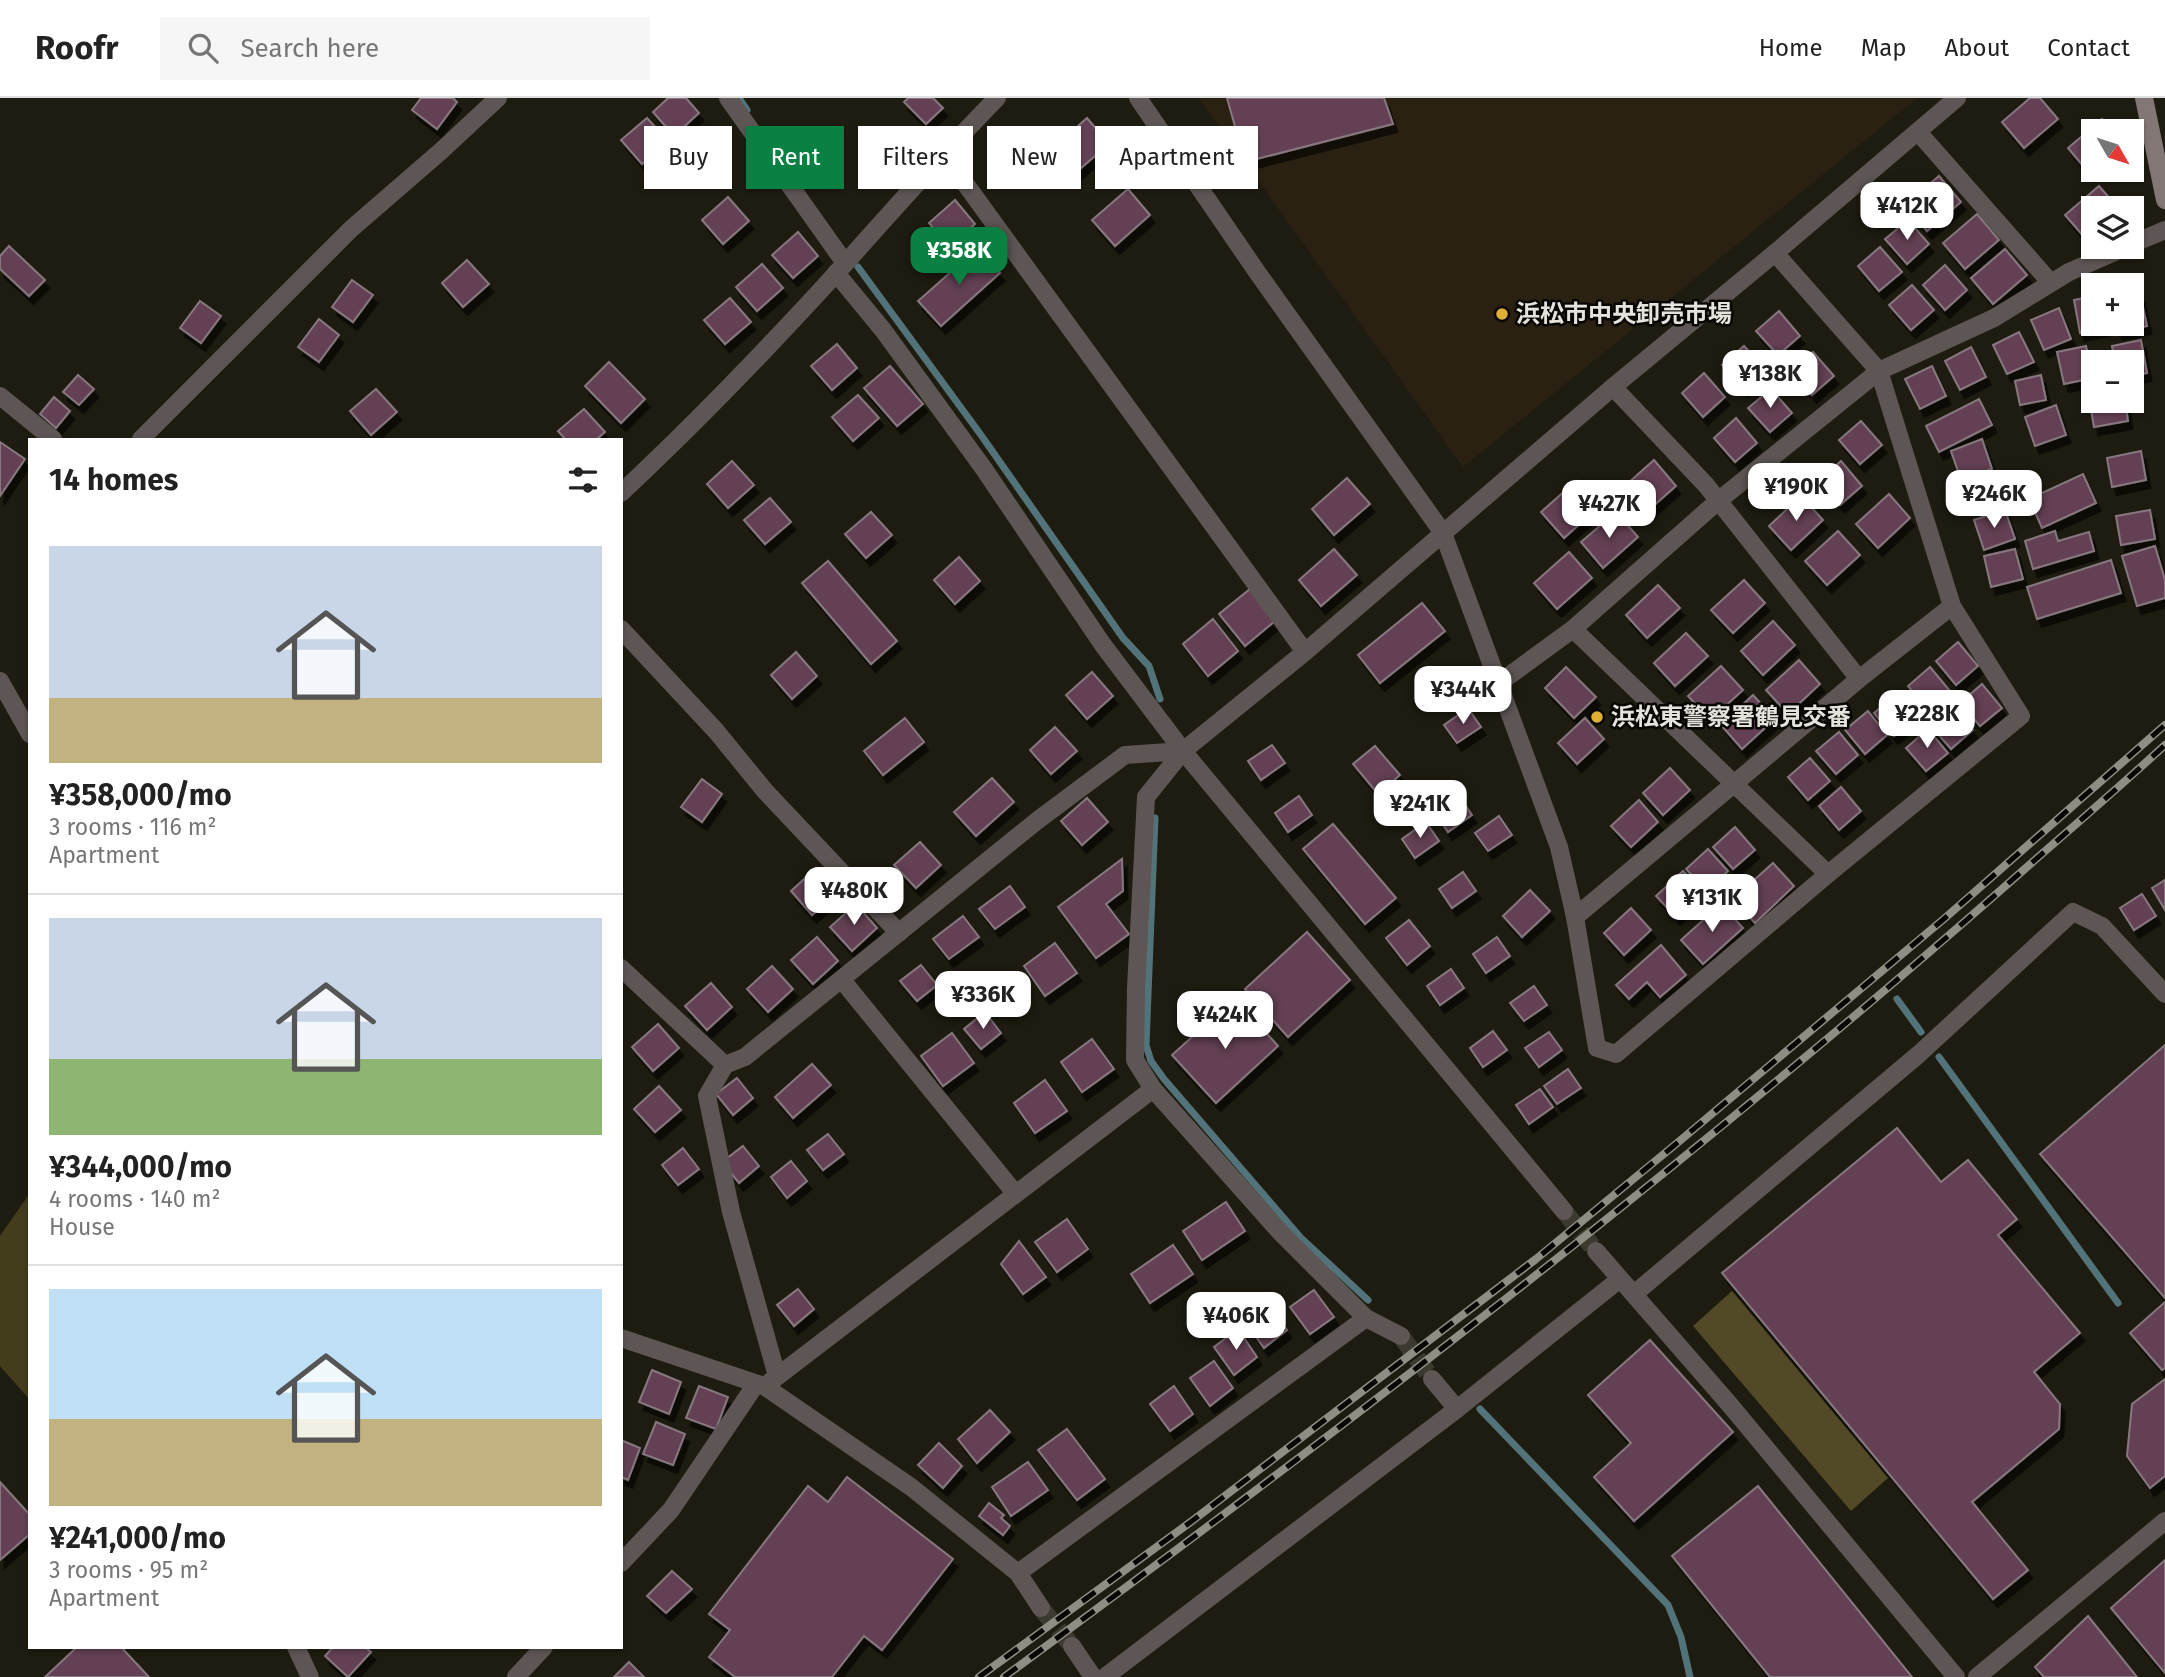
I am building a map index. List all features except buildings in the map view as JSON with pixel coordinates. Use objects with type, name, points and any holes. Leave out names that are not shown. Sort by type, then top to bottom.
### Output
[{"type":"main road","points":[[2144,98],[2165,200]]},
{"type":"street","points":[[142,438],[351,229],[498,98]]},
{"type":"street","points":[[728,98],[840,268],[984,469],[1103,645],[1183,751],[1564,1210]]},
{"type":"street","points":[[970,126],[997,98]]},
{"type":"street","points":[[1138,98],[1257,272],[1443,533],[1559,847],[1575,917],[1597,1048],[1616,1055],[1828,874],[2021,716],[1952,606],[1879,371],[1775,253]]},
{"type":"street","points":[[1401,1336],[1367,1318],[1281,1233],[1153,1089],[1135,1060],[1146,797],[1183,751],[1305,652],[1613,387],[1957,98]]},
{"type":"street","points":[[1918,132],[2051,283]]},
{"type":"street","points":[[623,491],[684,434],[911,189]]},
{"type":"street","points":[[969,189],[1305,652]]},
{"type":"street","points":[[2144,239],[2165,230]]},
{"type":"street","points":[[1499,683],[1573,629],[1718,500],[1879,371],[1994,318],[2069,271],[2098,259]]},
{"type":"street","points":[[1613,387],[1718,500],[1859,679]]},
{"type":"street","points":[[0,396],[52,438]]},
{"type":"street","points":[[1575,917],[1859,679],[1952,606]]},
{"type":"street","points":[[1573,629],[1828,874]]},
{"type":"street","points":[[623,631],[716,731],[765,791],[899,933]]},
{"type":"street","points":[[0,681],[28,730]]},
{"type":"street","points":[[766,1382],[706,1096],[725,1065],[745,1058],[1038,820],[1125,755],[1183,751]]},
{"type":"street","points":[[1634,1294],[1919,1054],[2073,912],[2102,926],[2165,994]]},
{"type":"street","points":[[623,970],[725,1065]]},
{"type":"street","points":[[842,980],[1015,1193]]},
{"type":"street","points":[[623,1561],[671,1510],[766,1382],[1153,1089]]},
{"type":"street","points":[[1596,1251],[1739,1416],[1956,1677]]},
{"type":"street","points":[[1105,1677],[1457,1409],[1620,1279]]},
{"type":"street","points":[[1018,1573],[1367,1318]]},
{"type":"street","points":[[623,1339],[766,1382],[911,1487],[1018,1573],[1041,1608]]},
{"type":"street","points":[[1432,1379],[1457,1409]]},
{"type":"street","points":[[1977,1677],[2165,1521]]},
{"type":"street","points":[[1072,1646],[1093,1677]]},
{"type":"street","points":[[297,1649],[310,1677]]},
{"type":"street","points":[[516,1677],[542,1649]]},
{"type":"shaded area","name":"浜松市中央卸売市場","points":[[1199,98],[1917,98],[1463,467],[1258,180],[1258,126],[1219,126]]},
{"type":"shaded area","points":[[28,1196],[28,1398],[0,1366],[0,1236]]},
{"type":"shaded area","points":[[1732,1291],[1888,1478],[1851,1511],[1693,1326]]},
{"type":"waterway","points":[[739,98],[747,110]]},
{"type":"waterway","points":[[858,267],[981,435],[1123,638],[1149,666],[1160,699]]},
{"type":"waterway","points":[[1155,818],[1146,1045],[1151,1061],[1301,1238],[1368,1300]]},
{"type":"waterway","points":[[1897,999],[1921,1032]]},
{"type":"waterway","points":[[1939,1057],[2118,1303]]},
{"type":"waterway","points":[[1480,1409],[1668,1605],[1681,1637],[1690,1677]]},
{"type":"tunnel","points":[[1564,1211],[1596,1251]]},
{"type":"tunnel","points":[[1401,1336],[1432,1379]]},
{"type":"tunnel","points":[[1041,1608],[1072,1646]]},
{"type":"railway","points":[[979,1677],[1192,1521],[1536,1259],[1945,918],[2165,725]]},
{"type":"railway","points":[[1004,1677],[1386,1391],[1636,1195],[1882,993],[2165,745]]},
{"type":"place","name":"浜松市中央卸売市場","points":[[1502,314]]},
{"type":"place","name":"浜松東警察署鶴見交番","points":[[1597,717]]}]
